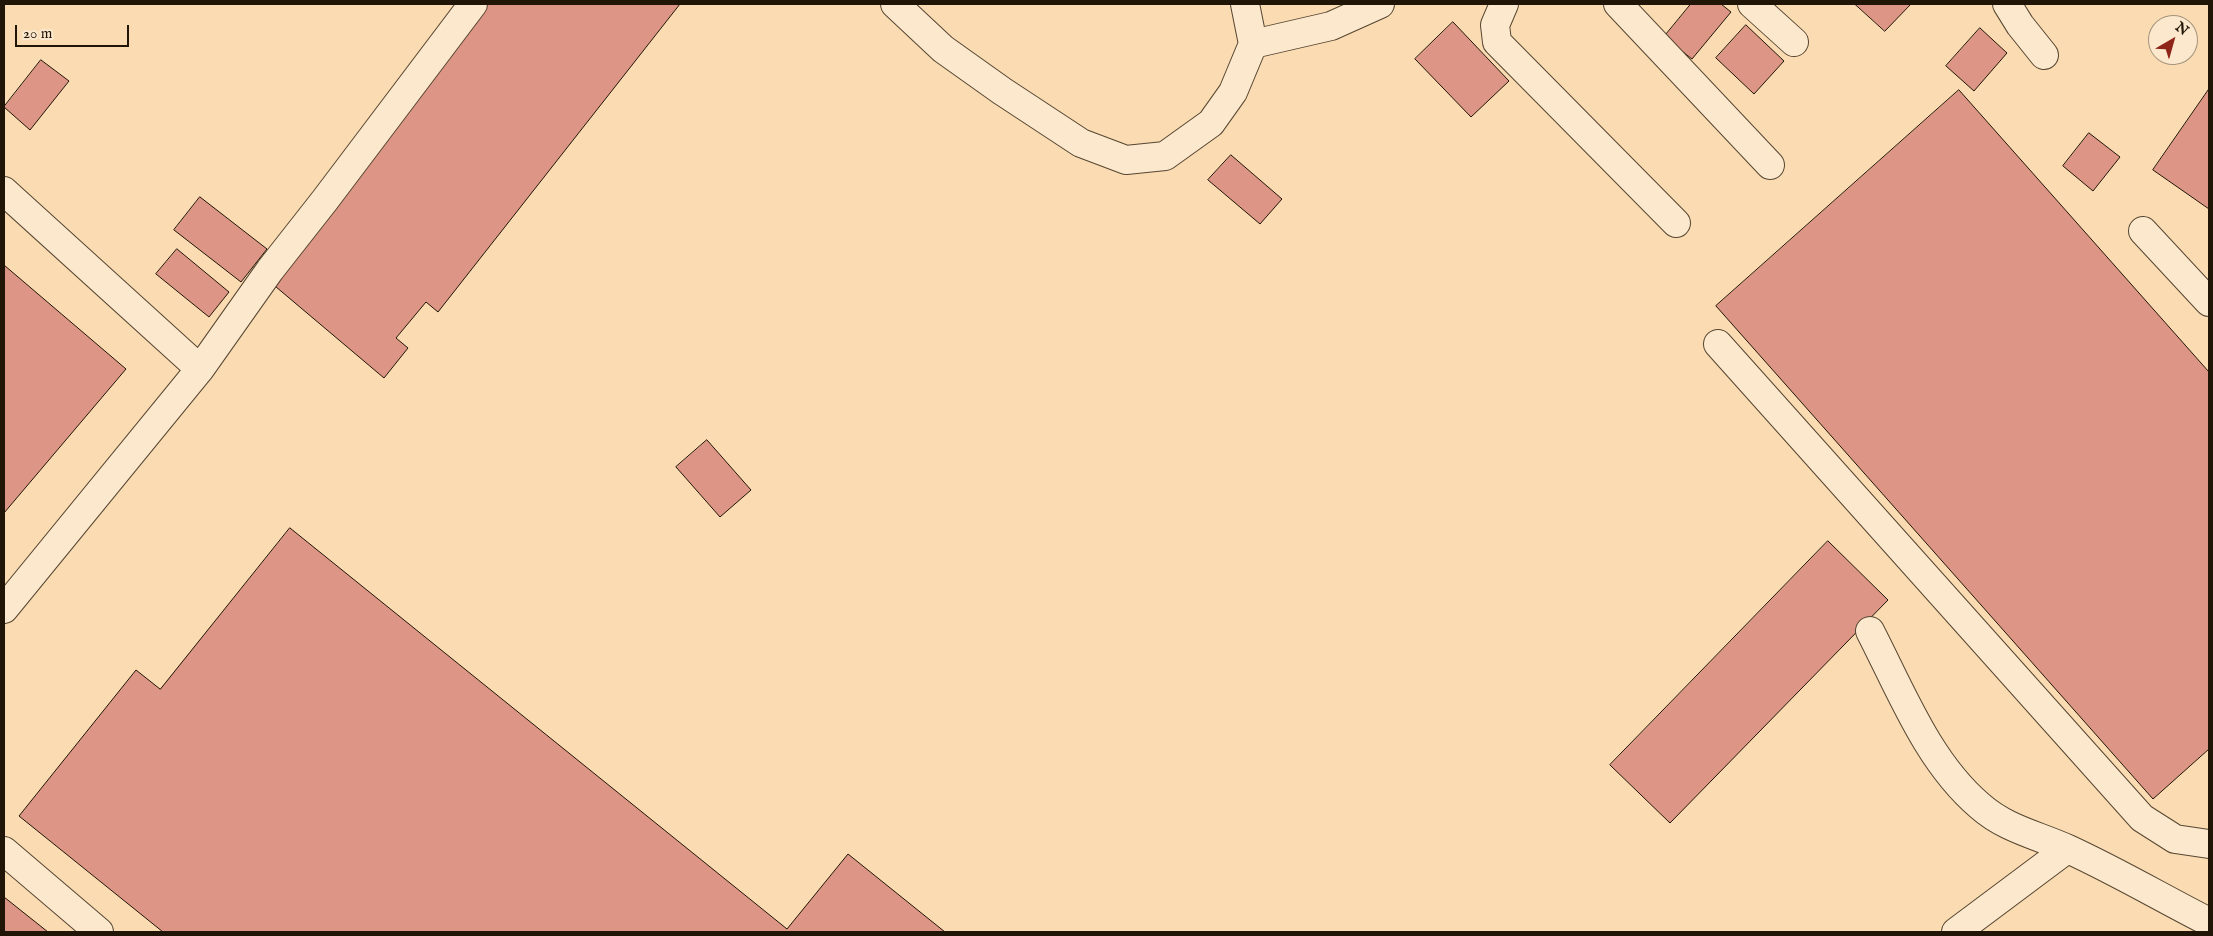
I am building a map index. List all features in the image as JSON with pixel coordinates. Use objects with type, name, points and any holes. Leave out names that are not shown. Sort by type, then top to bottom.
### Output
[{"type":"street","points":[[4,609],[200,369],[270,270],[473,4]]},
{"type":"street","points":[[895,4],[943,49],[1002,91],[1080,143],[1126,160],[1165,156],[1211,123],[1233,92],[1253,44],[1245,4]]},
{"type":"street","points":[[1253,44],[1332,26],[1380,4]]},
{"type":"street","points":[[1504,4],[1495,25],[1497,42],[1676,223]]},
{"type":"street","points":[[1618,4],[1770,165]]},
{"type":"street","points":[[1752,4],[1794,42]]},
{"type":"street","points":[[2007,4],[2020,25],[2044,54]]},
{"type":"street","points":[[4,191],[200,369]]},
{"type":"street","points":[[2143,231],[2209,302]]},
{"type":"street","points":[[1718,344],[2142,818],[2175,839],[2209,844]]},
{"type":"street","points":[[1870,631],[1928,742],[1954,779],[1980,806],[2012,828],[2067,849],[2209,922]]},
{"type":"street","points":[[1956,932],[2067,849]]},
{"type":"street","points":[[4,851],[99,932]]},
{"type":"building","points":[[485,4],[680,4],[438,312],[426,302],[396,338],[408,348],[384,378],[269,281]]},
{"type":"building","points":[[1691,4],[1721,4],[1731,12],[1692,59],[1664,37]]},
{"type":"building","points":[[1855,4],[1911,4],[1885,31]]},
{"type":"building","points":[[1453,22],[1509,81],[1471,117],[1415,59]]},
{"type":"building","points":[[1746,25],[1784,61],[1754,94],[1716,58]]},
{"type":"building","points":[[1980,28],[2007,53],[1974,91],[1946,66]]},
{"type":"building","points":[[41,60],[69,81],[30,130],[4,107]]},
{"type":"building","points":[[2209,89],[2209,209],[2153,170]]},
{"type":"building","points":[[1959,90],[2209,372],[2209,749],[2153,799],[1716,306]]},
{"type":"building","points":[[2089,133],[2120,157],[2093,191],[2063,166]]},
{"type":"building","points":[[1231,155],[1282,199],[1260,224],[1208,180]]},
{"type":"building","points":[[200,197],[267,249],[241,282],[174,230]]},
{"type":"building","points":[[177,249],[229,292],[209,317],[156,274]]},
{"type":"building","points":[[4,265],[126,369],[4,513]]},
{"type":"building","points":[[707,440],[751,490],[720,517],[676,467]]},
{"type":"building","points":[[290,528],[787,929],[848,854],[945,932],[163,932],[19,816],[136,670],[160,689]]},
{"type":"building","points":[[1828,541],[1888,600],[1670,823],[1610,765]]},
{"type":"building","points":[[4,897],[48,932],[4,932]]}]
